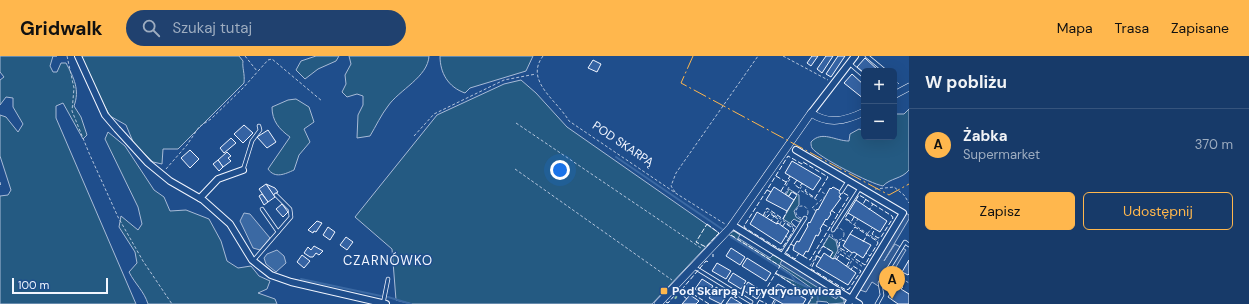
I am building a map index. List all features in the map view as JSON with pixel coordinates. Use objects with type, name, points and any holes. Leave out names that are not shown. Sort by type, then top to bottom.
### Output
[{"type":"street","points":[[78,56],[105,115],[148,163],[161,174],[200,198],[230,224],[253,261],[271,275],[290,282],[384,304]]},
{"type":"street","points":[[658,304],[731,226],[811,113],[855,56]]},
{"type":"street","points":[[897,93],[909,87]]},
{"type":"street","points":[[811,113],[827,121],[846,119],[861,113]]},
{"type":"street","points":[[796,150],[903,213],[850,302]]},
{"type":"street","points":[[200,198],[218,180],[243,170]]},
{"type":"street","points":[[731,226],[781,256],[850,302],[859,304]]},
{"type":"lane","points":[[867,56],[881,68]]},
{"type":"lane","points":[[849,63],[861,73]]},
{"type":"lane","points":[[243,170],[252,141],[260,130],[259,126]]},
{"type":"lane","points":[[841,192],[848,181]]},
{"type":"lane","points":[[833,231],[860,188]]},
{"type":"lane","points":[[253,261],[287,222],[291,213],[276,195]]},
{"type":"lane","points":[[262,209],[278,232]]},
{"type":"lane","points":[[781,256],[804,218]]},
{"type":"lane","points":[[883,304],[878,303],[882,295],[880,283],[905,242],[909,245]]},
{"type":"lane","points":[[694,267],[751,302]]},
{"type":"lane","points":[[384,304],[388,279]]},
{"type":"path","points":[[67,56],[74,88],[72,111],[89,153],[118,218],[143,261],[172,304]]},
{"type":"path","points":[[245,56],[257,72]]},
{"type":"path","points":[[414,136],[434,114],[504,80],[536,74],[536,68],[543,56]]},
{"type":"path","points":[[677,194],[671,186],[676,173],[758,56]]},
{"type":"path","points":[[783,56],[834,83]]},
{"type":"path","points":[[161,174],[187,145],[198,127],[211,119],[268,60],[272,59],[322,101]]},
{"type":"path","name":"POD SKARPĄ","points":[[536,74],[536,77],[546,93],[562,109],[569,121],[677,194],[731,226]]},
{"type":"path","points":[[516,123],[708,252]]},
{"type":"path","points":[[515,169],[678,284]]},
{"type":"path","points":[[786,186],[791,177]]},
{"type":"path","points":[[0,182],[1,187]]},
{"type":"path","points":[[798,193],[803,184]]},
{"type":"path","points":[[785,194],[789,187]]},
{"type":"path","points":[[868,192],[875,189],[894,187],[904,195],[909,203]]},
{"type":"path","points":[[800,190],[817,200]]},
{"type":"path","points":[[816,211],[812,208],[827,195],[822,192]]},
{"type":"path","points":[[802,206],[807,209],[808,213],[804,218],[797,216],[796,213],[798,207],[802,206]]},
{"type":"path","points":[[764,217],[768,211],[797,229]]},
{"type":"path","points":[[841,217],[880,241]]},
{"type":"path","points":[[854,225],[858,219]]},
{"type":"path","points":[[780,224],[782,220]]},
{"type":"path","points":[[808,269],[833,231],[838,228],[843,231],[843,236],[837,240]]},
{"type":"path","points":[[868,234],[872,228]]},
{"type":"path","points":[[833,231],[833,237],[837,240],[840,250],[864,268]]},
{"type":"path","points":[[835,258],[840,250]]},
{"type":"path","points":[[850,257],[852,253]]},
{"type":"path","points":[[848,268],[853,259]]},
{"type":"path","points":[[888,270],[909,283]]},
{"type":"path","points":[[774,304],[776,300]]},
{"type":"shaded area","points":[[0,56],[53,56],[50,66],[53,72],[57,72],[61,63],[66,63],[76,89],[76,100],[74,106],[81,117],[87,135],[83,139],[63,103],[56,106],[56,118],[136,304],[0,304],[0,196],[8,195],[11,190],[0,156],[0,115],[6,117],[18,132],[23,124],[13,107],[13,98],[6,97],[0,105],[0,80],[4,77],[0,72]]},
{"type":"shaded area","points":[[81,56],[239,56],[243,61],[244,83],[178,149],[163,149],[162,164],[153,162],[134,144],[126,125],[110,116]]},
{"type":"shaded area","points":[[316,56],[339,56],[336,61],[318,69],[305,79],[296,70],[301,61]]},
{"type":"shaded area","points":[[349,56],[429,56],[424,70],[388,106],[370,136],[357,138],[358,115],[363,105],[363,96],[357,94],[347,97],[342,92],[346,84],[345,75],[351,64]]},
{"type":"shaded area","points":[[440,56],[533,56],[526,71],[470,88],[465,93],[454,87],[446,79],[443,74]]},
{"type":"shaded area","points":[[521,80],[536,93],[567,127],[719,233],[652,304],[412,304],[396,300],[392,249],[355,217],[437,115],[504,84]]},
{"type":"shaded area","points":[[296,99],[309,107],[314,122],[304,129],[310,142],[299,155],[294,170],[277,175],[268,169],[290,137],[275,121],[272,107],[288,100]]},
{"type":"shaded area","points":[[909,109],[909,170],[883,186],[845,170],[816,152],[812,147],[811,142],[824,136],[849,141],[850,134],[859,129],[861,130],[861,140],[897,140],[897,114],[904,114]]},
{"type":"shaded area","points":[[108,132],[125,146],[154,190],[164,197],[170,211],[186,210],[209,219],[221,241],[227,261],[238,268],[251,266],[259,276],[270,281],[267,289],[258,293],[275,299],[277,304],[148,304],[129,272],[137,263],[135,252],[119,227],[121,216],[138,230],[142,224],[138,207],[105,139]]},
{"type":"shaded area","points":[[789,189],[799,195],[799,205],[794,211],[796,217],[801,220],[799,222],[794,219],[791,222],[796,227],[783,219],[797,195],[792,192],[789,196],[786,195]]},
{"type":"shaded area","points":[[244,213],[250,214],[270,238],[260,250],[253,248],[240,221]]},
{"type":"shaded area","points":[[906,213],[909,215],[909,219],[884,261],[895,244],[906,250],[883,289],[872,282],[866,292],[860,290]]},
{"type":"shaded area","points":[[734,231],[740,235],[738,238],[770,258],[773,255],[782,260],[781,264],[836,298],[839,295],[841,296],[840,297],[844,300],[844,303],[829,304],[827,302],[817,301],[817,304],[808,304],[812,297],[775,273],[814,290],[780,266],[728,234]]},
{"type":"shaded area","points":[[829,236],[836,241],[838,250],[833,259],[830,257],[833,252],[823,246]]},
{"type":"shaded area","points":[[277,250],[284,256],[286,263],[276,272],[266,264],[264,258],[267,254]]},
{"type":"shaded area","points":[[782,260],[839,295],[836,299],[780,264]]},
{"type":"building","points":[[812,56],[818,56],[811,66],[807,63]]},
{"type":"building","points":[[826,56],[833,56],[822,73],[817,69]]},
{"type":"building","points":[[838,56],[845,56],[831,77],[826,74]]},
{"type":"building","points":[[865,58],[876,68],[861,68],[861,70],[857,67]]},
{"type":"building","points":[[593,60],[601,64],[597,72],[588,68]]},
{"type":"building","points":[[852,74],[861,82],[861,97],[844,83]]},
{"type":"building","points":[[244,125],[253,133],[243,143],[234,134]]},
{"type":"building","points":[[268,130],[276,142],[267,148],[257,137]]},
{"type":"building","points":[[231,138],[236,143],[224,153],[220,148]]},
{"type":"building","points":[[190,150],[199,159],[190,168],[181,158]]},
{"type":"building","points":[[227,152],[231,156],[228,158],[231,161],[223,167],[218,160]]},
{"type":"building","points":[[218,160],[223,167],[219,171],[213,164]]},
{"type":"building","points":[[792,161],[821,178],[813,190],[785,173]]},
{"type":"building","points":[[266,184],[275,188],[278,192],[273,195]]},
{"type":"building","points":[[266,184],[275,197],[268,202],[259,189]]},
{"type":"building","points":[[774,187],[794,200],[787,211],[766,200]]},
{"type":"building","points":[[833,187],[842,192],[839,197],[841,198],[830,213],[831,214],[827,220],[826,219],[818,236],[816,235],[808,252],[806,251],[803,256],[793,250],[794,246],[797,241],[799,242],[808,226],[807,225],[809,222],[810,223],[830,188],[831,189]]},
{"type":"building","points":[[262,194],[268,202],[264,205],[259,196]]},
{"type":"building","points":[[856,200],[887,221],[880,232],[848,213]]},
{"type":"building","points":[[282,204],[288,212],[283,217],[276,209]]},
{"type":"building","points":[[757,212],[777,224],[778,223],[789,231],[781,244],[750,224]]},
{"type":"building","points":[[317,221],[322,223],[316,232],[314,231],[313,233],[308,230]]},
{"type":"building","points":[[328,227],[335,232],[330,240],[323,235]]},
{"type":"building","points":[[850,234],[871,245],[863,258],[854,252],[852,253],[843,246]]},
{"type":"building","points":[[346,237],[353,242],[347,250],[340,245]]},
{"type":"building","points":[[314,246],[323,251],[319,255],[316,253],[313,257],[310,257],[304,253],[308,247],[311,250]]},
{"type":"building","points":[[731,248],[745,257],[740,265],[726,256]]},
{"type":"building","points":[[824,253],[833,259],[835,258],[856,273],[848,285],[816,266]]},
{"type":"building","points":[[302,255],[310,261],[304,268],[297,262]]},
{"type":"building","points":[[747,258],[771,273],[766,281],[742,266]]},
{"type":"building","points":[[909,260],[909,274],[908,275],[902,272]]},
{"type":"building","points":[[717,263],[731,271],[726,279],[712,271]]},
{"type":"building","points":[[733,273],[746,281],[741,289],[728,281]]},
{"type":"building","points":[[702,279],[713,286],[706,296],[695,289]]},
{"type":"building","points":[[748,282],[762,291],[757,299],[743,290]]},
{"type":"building","points":[[897,283],[903,287],[901,289],[909,294],[909,304],[898,304],[888,297]]},
{"type":"building","points":[[778,284],[806,299],[803,304],[783,304],[769,296]]},
{"type":"building","points":[[716,287],[727,295],[721,304],[709,298]]},
{"type":"building","points":[[690,295],[699,301],[696,304],[682,304]]},
{"type":"building","points":[[731,297],[742,304],[726,304]]},
{"type":"waterway","points":[[616,157],[722,229]]},
{"type":"waterway","points":[[731,237],[791,275],[795,281],[817,292],[818,300]]},
{"type":"waterway","points":[[301,279],[381,296]]},
{"type":"waterway","points":[[388,297],[411,304]]},
{"type":"fence","points":[[771,192],[767,190],[788,156],[802,164],[803,162],[828,177],[815,198],[805,191],[807,187]]},
{"type":"fence","points":[[776,176],[786,182]]},
{"type":"fence","points":[[781,191],[790,176]]},
{"type":"fence","points":[[797,180],[794,184],[799,188],[802,183]]},
{"type":"fence","points":[[767,190],[744,226],[781,250],[789,238]]},
{"type":"fence","points":[[789,196],[792,191],[797,195],[794,200]]},
{"type":"fence","points":[[803,256],[810,260],[849,196],[842,192]]},
{"type":"fence","points":[[856,200],[859,195],[866,199],[863,204]]},
{"type":"fence","points":[[865,199],[873,204],[869,210]]},
{"type":"fence","points":[[873,204],[893,218],[881,237],[878,238],[872,234],[875,229]]},
{"type":"fence","points":[[763,216],[767,208],[783,219],[787,211]]},
{"type":"fence","points":[[831,210],[838,215]]},
{"type":"fence","points":[[848,213],[845,218],[851,222],[854,217]]},
{"type":"fence","points":[[766,218],[770,214],[774,216],[771,221]]},
{"type":"fence","points":[[774,216],[779,220],[776,224]]},
{"type":"fence","points":[[782,227],[785,223],[794,229],[789,238],[785,236]]},
{"type":"fence","points":[[707,224],[719,233],[706,247],[696,242],[707,224]]},
{"type":"fence","points":[[823,224],[830,228]]},
{"type":"fence","points":[[850,234],[855,227],[877,241],[878,243],[870,256],[866,253]]},
{"type":"fence","points":[[731,235],[780,266],[757,304]]},
{"type":"fence","points":[[863,242],[867,235]]},
{"type":"fence","points":[[846,242],[843,240],[839,243],[840,248],[847,252],[849,250]]},
{"type":"fence","points":[[794,246],[791,244],[786,253],[795,259],[799,253]]},
{"type":"fence","points":[[821,258],[817,256],[823,246],[833,252],[830,257]]},
{"type":"fence","points":[[836,260],[840,254],[850,260],[846,267]]},
{"type":"fence","points":[[857,254],[854,258],[865,265],[870,256]]},
{"type":"fence","points":[[817,256],[811,269],[846,290],[849,289],[861,271],[853,266],[851,270]]},
{"type":"fence","points":[[709,262],[706,261],[683,288],[709,304]]},
{"type":"fence","points":[[775,273],[813,297],[808,304]]},
{"type":"fence","points":[[678,292],[687,299]]},
{"type":"fence","points":[[666,302],[668,303],[674,296]]},
{"type":"fence","points":[[772,304],[775,299]]},
{"type":"fence","points":[[759,300],[767,304]]},
{"type":"power","points":[[693,56],[681,83],[889,195],[909,184]]},
{"type":"place","name":"Pod Skarpą / Frydrychowicza","points":[[664,291]]},
{"type":"place","name":"Żabka","points":[[892,299]]},
{"type":"district","name":"CZARNÓWKO","points":[[388,260]]}]
